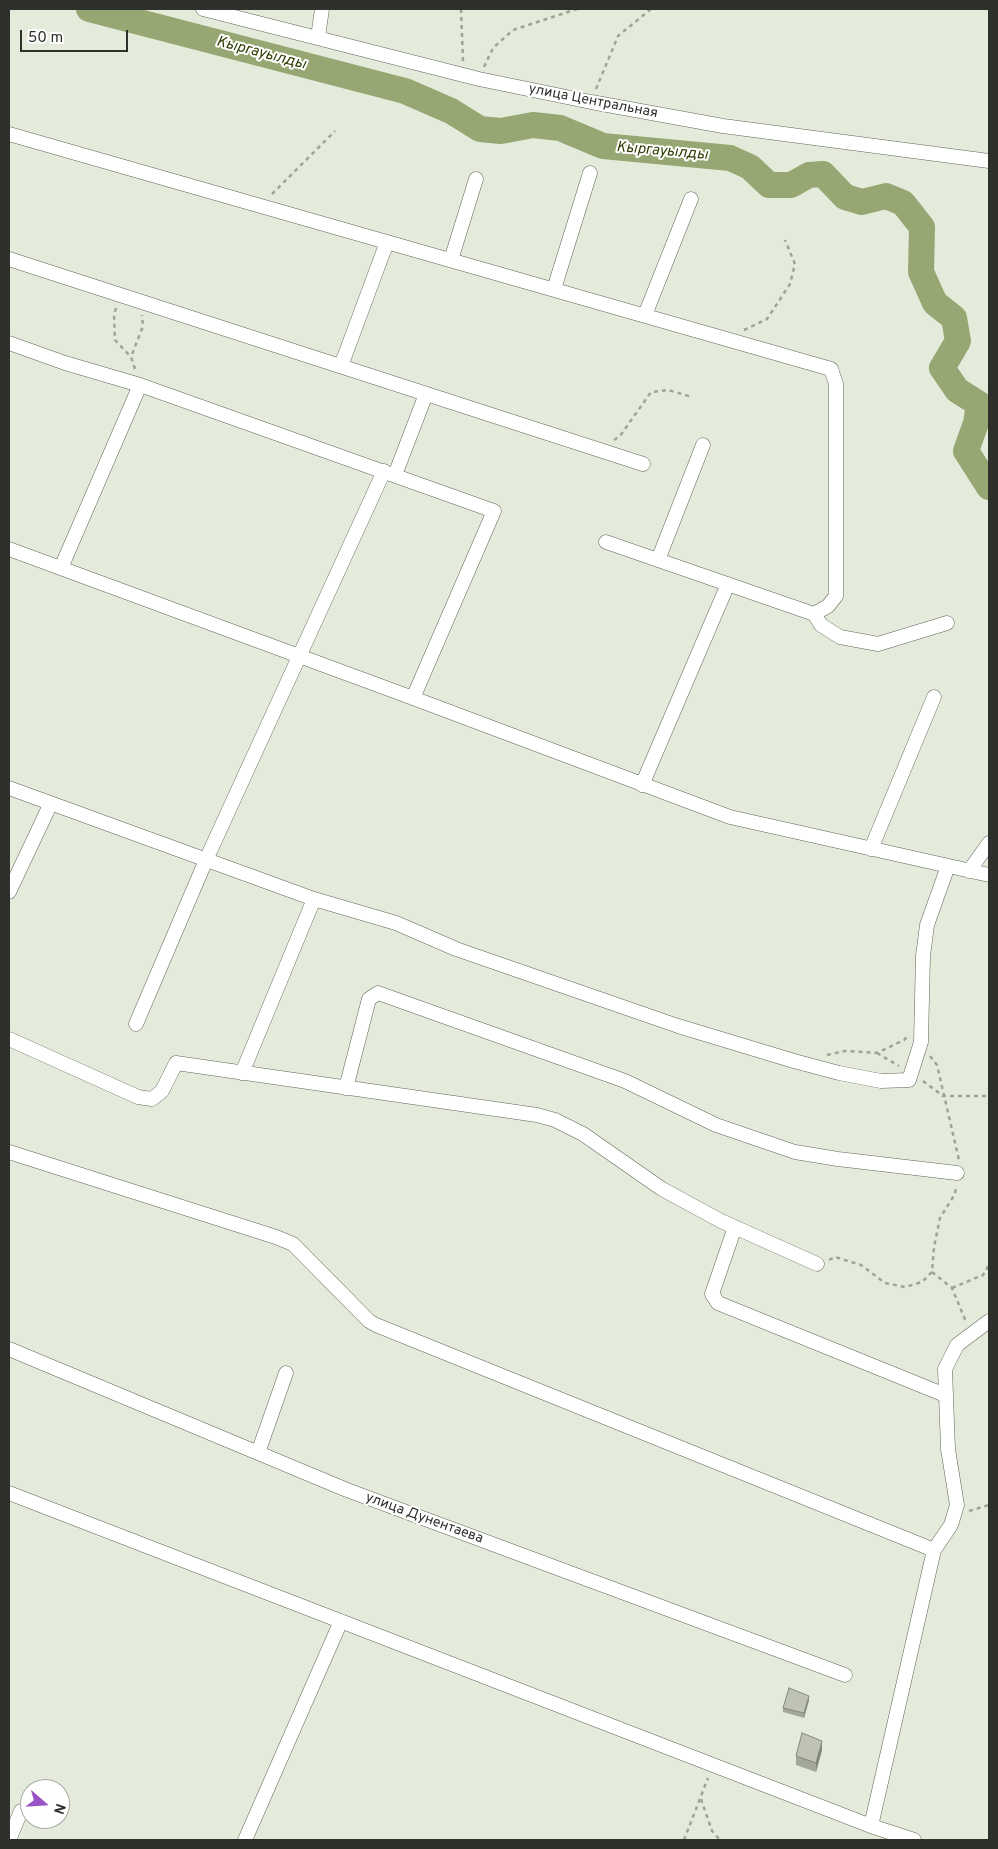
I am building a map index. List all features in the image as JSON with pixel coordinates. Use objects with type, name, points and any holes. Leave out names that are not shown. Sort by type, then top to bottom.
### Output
[{"type":"street","name":"улица Центральная","points":[[203,9],[479,79],[591,102],[723,126],[989,160]]},
{"type":"street","points":[[318,37],[322,9]]},
{"type":"street","points":[[9,134],[831,369],[836,384],[836,596],[828,606],[814,614]]},
{"type":"street","points":[[554,289],[590,172]]},
{"type":"street","points":[[451,260],[476,179]]},
{"type":"street","points":[[645,315],[691,199]]},
{"type":"street","points":[[341,366],[387,242]]},
{"type":"street","points":[[9,259],[643,464]]},
{"type":"street","points":[[9,343],[64,363],[140,385],[494,511],[413,698]]},
{"type":"street","points":[[61,568],[140,385]]},
{"type":"street","points":[[136,1024],[206,860],[298,656],[426,394]]},
{"type":"street","points":[[658,560],[702,445]]},
{"type":"street","points":[[606,542],[814,614],[821,625],[840,637],[878,644],[947,623]]},
{"type":"street","points":[[9,549],[413,698],[730,818],[989,876]]},
{"type":"street","points":[[642,784],[728,584]]},
{"type":"street","points":[[871,849],[934,697]]},
{"type":"street","points":[[9,788],[314,899],[396,923],[456,949],[678,1026],[794,1061],[839,1073],[881,1081],[909,1080],[921,1042],[923,956],[927,925],[948,866]]},
{"type":"street","points":[[9,892],[51,803]]},
{"type":"street","points":[[969,871],[989,843]]},
{"type":"street","points":[[242,1073],[314,899]]},
{"type":"street","points":[[346,1088],[369,1000],[378,993],[625,1081],[716,1125],[787,1150],[838,1159],[957,1172]]},
{"type":"street","points":[[9,1039],[138,1097],[152,1099],[162,1091],[176,1063],[536,1115],[556,1120],[583,1134],[662,1189],[735,1227],[817,1264]]},
{"type":"street","points":[[9,1152],[276,1237],[292,1244],[376,1326],[934,1550]]},
{"type":"street","points":[[735,1227],[712,1294],[718,1303],[945,1395]]},
{"type":"street","points":[[871,1826],[934,1550],[951,1525],[957,1505],[948,1449],[945,1369],[957,1345],[989,1321]]},
{"type":"street","name":"улица Дунентаева","points":[[9,1349],[356,1494],[845,1676]]},
{"type":"street","points":[[258,1453],[286,1373]]},
{"type":"street","points":[[9,1493],[871,1826],[914,1840]]},
{"type":"street","points":[[245,1840],[341,1621]]},
{"type":"street","points":[[9,1840],[20,1815]]},
{"type":"path","points":[[461,9],[463,75]]},
{"type":"path","points":[[479,79],[493,48],[512,30],[577,9]]},
{"type":"path","points":[[591,102],[618,36],[651,9]]},
{"type":"path","points":[[260,206],[335,132]]},
{"type":"path","points":[[727,338],[767,319],[790,284],[795,264],[785,240]]},
{"type":"path","points":[[121,295],[114,315],[115,340],[131,357],[140,385]]},
{"type":"path","points":[[131,357],[142,326],[141,302]]},
{"type":"path","points":[[598,449],[620,436],[651,392],[668,390],[692,396]]},
{"type":"path","points":[[819,1056],[845,1051],[877,1053],[904,1040],[923,1017]]},
{"type":"path","points":[[817,1264],[835,1258],[861,1266],[885,1282],[905,1287],[922,1282],[932,1272],[934,1247],[940,1218],[955,1194],[960,1157],[943,1096],[937,1065],[921,1042]]},
{"type":"path","points":[[943,1096],[989,1096]]},
{"type":"path","points":[[952,1288],[982,1274],[989,1266]]},
{"type":"path","points":[[932,1272],[952,1288],[971,1335]]},
{"type":"path","points":[[684,1840],[713,1765]]},
{"type":"path","points":[[700,1798],[712,1832],[720,1840]]},
{"type":"building","points":[[789,1688],[809,1696],[804,1713],[783,1708]]},
{"type":"building","points":[[802,1733],[822,1741],[816,1763],[796,1756]]},
{"type":"waterway","name":"Кыргауылды","points":[[89,9],[405,91],[451,111],[480,129],[501,131],[533,125],[560,128],[603,146],[730,158],[750,167],[769,185],[791,185],[809,175],[823,174],[845,197],[862,202],[886,196],[903,203],[922,227],[921,272],[935,303],[954,318],[958,341],[942,368],[957,390],[979,404],[976,423],[966,451],[989,487]]}]
